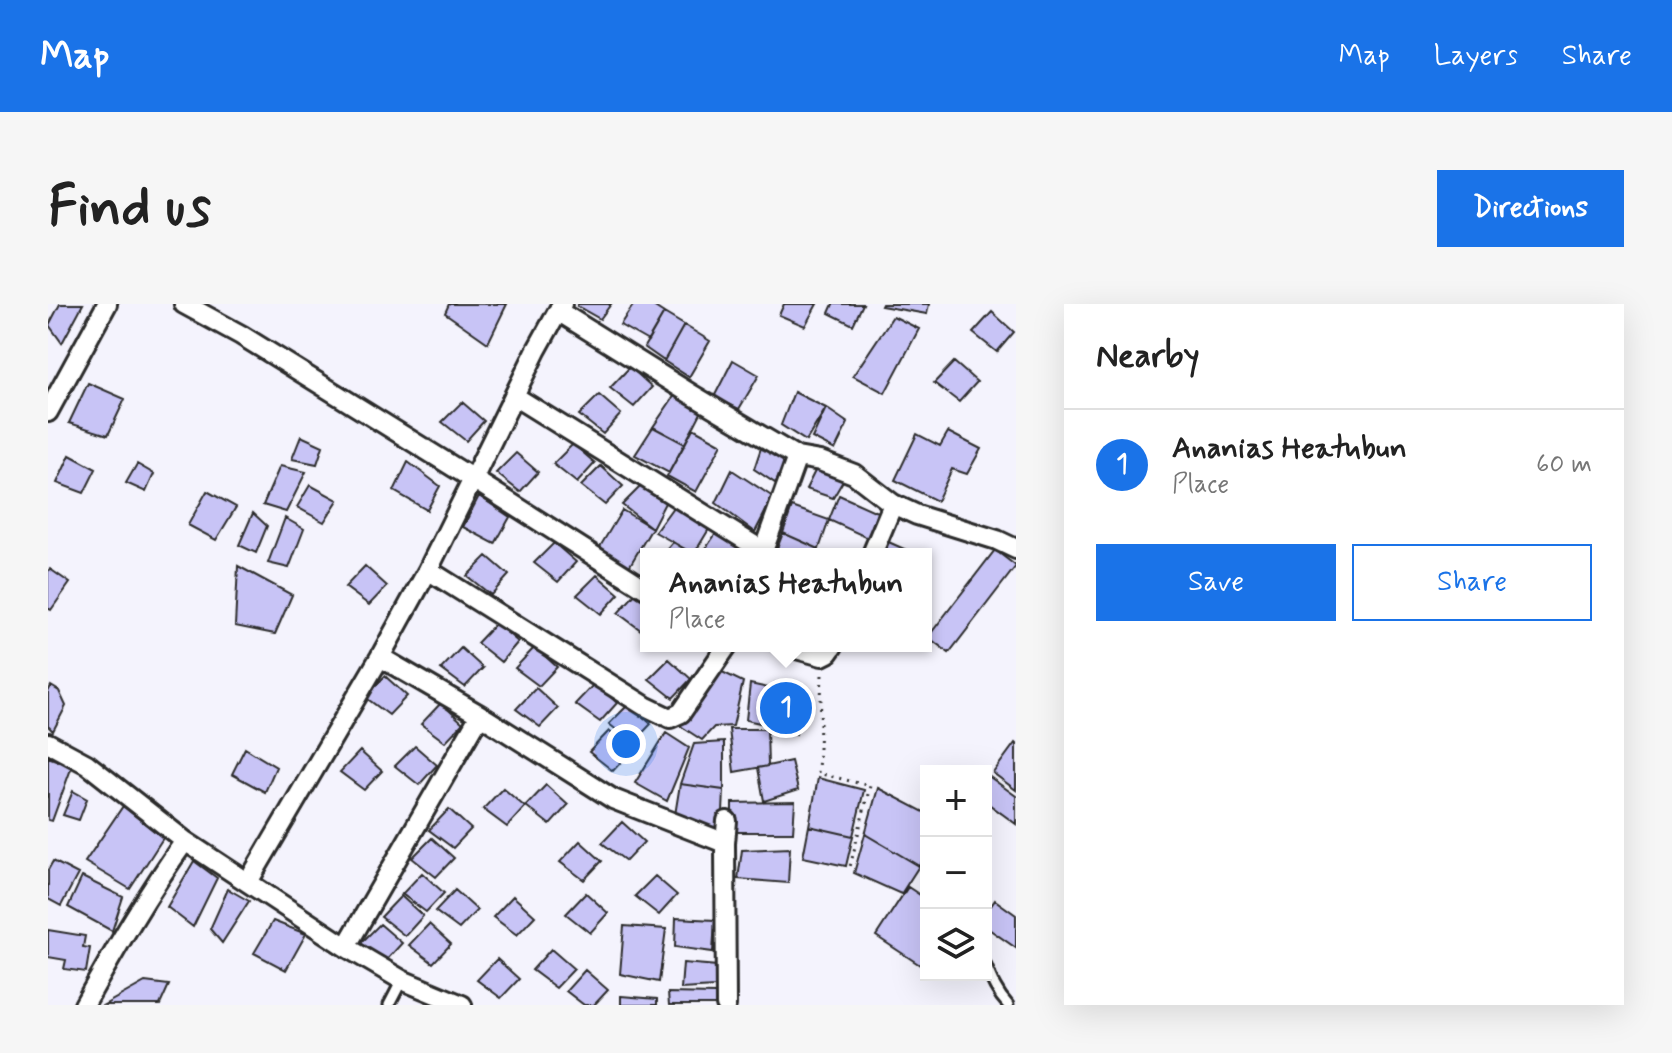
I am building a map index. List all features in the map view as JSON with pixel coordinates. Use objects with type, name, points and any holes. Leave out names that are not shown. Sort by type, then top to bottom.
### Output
[{"type":"street","points":[[48,412],[107,304]]},
{"type":"street","points":[[184,304],[241,335],[640,585]]},
{"type":"street","points":[[248,882],[428,570],[560,308],[691,394],[797,457],[820,461],[854,474],[893,504],[917,515],[1016,549]]},
{"type":"street","points":[[514,396],[756,548]]},
{"type":"street","points":[[763,548],[797,457]]},
{"type":"street","points":[[875,548],[893,504]]},
{"type":"street","points":[[428,570],[645,706],[670,718],[681,713],[723,652]]},
{"type":"street","points":[[380,657],[480,715],[613,799],[725,843]]},
{"type":"street","points":[[346,947],[480,715]]},
{"type":"street","points":[[48,743],[87,764],[185,841],[346,947],[402,980],[462,1005]]},
{"type":"street","points":[[726,1005],[727,821]]},
{"type":"street","points":[[84,1005],[144,901],[185,841]]},
{"type":"lane","points":[[389,1005],[402,980]]},
{"type":"lane","points":[[992,981],[1008,1005]]},
{"type":"path","points":[[828,652],[818,773],[870,786],[849,871]]},
{"type":"building","points":[[60,304],[83,304],[62,343],[49,325]]},
{"type":"building","points":[[449,304],[507,304],[488,343],[445,313]]},
{"type":"building","points":[[578,304],[611,304],[600,319]]},
{"type":"building","points":[[634,304],[650,304],[664,313],[648,341],[620,325]]},
{"type":"building","points":[[784,304],[817,304],[805,326],[779,315]]},
{"type":"building","points":[[833,304],[863,304],[853,325],[829,313]]},
{"type":"building","points":[[882,304],[929,304],[927,314]]},
{"type":"building","points":[[992,312],[1014,332],[997,352],[973,333]]},
{"type":"building","points":[[664,313],[684,325],[664,361],[644,347]]},
{"type":"building","points":[[893,316],[919,329],[885,393],[853,376]]},
{"type":"building","points":[[684,325],[710,341],[689,377],[664,361]]},
{"type":"building","points":[[733,360],[759,375],[739,409],[714,397]]},
{"type":"building","points":[[954,362],[977,382],[959,402],[934,383]]},
{"type":"building","points":[[630,367],[652,387],[634,407],[610,388]]},
{"type":"building","points":[[88,383],[125,399],[108,435],[69,423]]},
{"type":"building","points":[[677,392],[704,407],[685,444],[653,427]]},
{"type":"building","points":[[794,392],[826,408],[806,441],[781,425]]},
{"type":"building","points":[[599,395],[621,414],[603,434],[579,415]]},
{"type":"building","points":[[462,402],[484,421],[466,441],[442,422]]},
{"type":"building","points":[[826,408],[848,423],[835,450],[812,438]]},
{"type":"building","points":[[653,427],[685,444],[669,473],[635,455]]},
{"type":"building","points":[[693,428],[722,444],[696,492],[667,476]]},
{"type":"building","points":[[948,432],[981,449],[967,474],[952,469],[937,501],[895,480],[917,434],[940,446]]},
{"type":"building","points":[[301,436],[323,446],[317,464],[292,459]]},
{"type":"building","points":[[573,444],[595,463],[577,483],[553,464]]},
{"type":"building","points":[[762,445],[791,459],[775,483],[754,469]]},
{"type":"building","points":[[516,453],[538,472],[520,492],[496,473]]},
{"type":"building","points":[[70,455],[96,469],[84,493],[57,483]]},
{"type":"building","points":[[408,462],[440,486],[427,510],[394,491]]},
{"type":"building","points":[[819,463],[847,474],[833,498],[806,489]]},
{"type":"building","points":[[137,464],[154,474],[146,492],[126,483]]},
{"type":"building","points":[[280,466],[306,472],[286,512],[263,505]]},
{"type":"building","points":[[601,466],[623,486],[605,505],[581,486]]},
{"type":"building","points":[[732,470],[773,497],[755,532],[716,503]]},
{"type":"building","points":[[310,485],[338,500],[324,522],[297,507]]},
{"type":"building","points":[[642,485],[668,497],[652,528],[622,505]]},
{"type":"building","points":[[207,491],[236,507],[216,540],[188,525]]},
{"type":"building","points":[[839,495],[877,512],[868,538],[829,520]]},
{"type":"building","points":[[479,496],[510,517],[495,544],[463,527]]},
{"type":"building","points":[[676,503],[712,524],[698,548],[683,548],[655,532]]},
{"type":"building","points":[[792,507],[829,520],[819,548],[783,533]]},
{"type":"building","points":[[622,510],[652,528],[629,567],[598,550]]},
{"type":"building","points":[[253,513],[267,526],[256,553],[239,545]]},
{"type":"building","points":[[285,518],[304,529],[289,568],[268,563]]},
{"type":"building","points":[[719,529],[749,547],[749,548],[706,548]]},
{"type":"building","points":[[783,533],[817,548],[777,548]]},
{"type":"building","points":[[884,540],[902,548],[881,548]]},
{"type":"building","points":[[673,542],[682,548],[668,548]]},
{"type":"building","points":[[554,543],[576,562],[558,582],[534,563]]},
{"type":"building","points":[[995,550],[1016,566],[949,653],[932,640],[932,632]]},
{"type":"building","points":[[487,556],[509,575],[491,595],[467,576]]},
{"type":"building","points":[[238,566],[292,595],[275,634],[235,626]]},
{"type":"building","points":[[365,566],[387,586],[369,605],[345,587]]},
{"type":"building","points":[[50,569],[70,583],[51,610],[48,608]]},
{"type":"building","points":[[597,575],[619,594],[601,614],[577,595]]},
{"type":"building","points":[[637,592],[640,595],[640,630],[618,613]]},
{"type":"building","points":[[496,623],[518,642],[501,662],[477,643]]},
{"type":"building","points":[[535,647],[557,667],[539,686],[515,668]]},
{"type":"building","points":[[461,648],[483,668],[465,687],[441,669]]},
{"type":"building","points":[[669,659],[691,679],[673,698],[649,679]]},
{"type":"building","points":[[716,669],[743,682],[733,726],[714,727],[702,740],[679,725]]},
{"type":"building","points":[[385,676],[407,696],[389,715],[365,697]]},
{"type":"building","points":[[595,683],[617,703],[600,722],[575,704]]},
{"type":"building","points":[[775,683],[802,689],[796,734],[771,727]]},
{"type":"building","points":[[750,684],[773,689],[769,725],[746,720]]},
{"type":"building","points":[[51,686],[59,691],[66,706],[53,731],[48,726],[48,692]]},
{"type":"building","points":[[536,688],[558,708],[540,727],[516,709]]},
{"type":"building","points":[[441,703],[463,723],[445,742],[421,724]]},
{"type":"building","points":[[629,704],[651,724],[633,743],[609,724]]},
{"type":"building","points":[[729,729],[767,729],[768,766],[734,772]]},
{"type":"building","points":[[609,731],[631,751],[613,771],[589,752]]},
{"type":"building","points":[[666,733],[689,748],[667,801],[635,783]]},
{"type":"building","points":[[724,742],[724,790],[680,784],[694,744]]},
{"type":"building","points":[[1016,744],[1016,790],[993,773]]},
{"type":"building","points":[[415,746],[437,765],[419,785],[395,766]]},
{"type":"building","points":[[245,748],[276,767],[265,792],[232,774]]},
{"type":"building","points":[[360,751],[382,771],[364,790],[340,772]]},
{"type":"building","points":[[48,757],[72,766],[52,821],[48,820]]},
{"type":"building","points":[[791,761],[798,790],[764,801],[758,768]]},
{"type":"building","points":[[818,778],[864,790],[853,836],[809,826]]},
{"type":"building","points":[[992,779],[1016,796],[1016,824],[992,806]]},
{"type":"building","points":[[680,784],[724,790],[722,835],[674,821]]},
{"type":"building","points":[[546,785],[568,805],[550,825],[526,806]]},
{"type":"building","points":[[503,788],[525,807],[507,827],[483,809]]},
{"type":"building","points":[[878,788],[920,810],[920,865],[919,866],[865,834]]},
{"type":"building","points":[[73,791],[87,799],[79,820],[63,815]]},
{"type":"building","points":[[795,802],[793,832],[732,832],[732,803]]},
{"type":"building","points":[[123,806],[163,838],[130,889],[85,862]]},
{"type":"building","points":[[449,809],[471,829],[453,848],[429,830]]},
{"type":"building","points":[[622,822],[644,842],[626,861],[602,843]]},
{"type":"building","points":[[809,826],[853,836],[846,866],[803,857]]},
{"type":"building","points":[[865,834],[919,866],[901,894],[854,873]]},
{"type":"building","points":[[432,838],[454,858],[436,877],[412,858]]},
{"type":"building","points":[[580,841],[602,861],[584,880],[560,862]]},
{"type":"building","points":[[790,848],[788,883],[738,879],[742,850]]},
{"type":"building","points":[[53,861],[78,874],[61,906],[48,899],[48,870]]},
{"type":"building","points":[[194,861],[217,878],[193,927],[167,907]]},
{"type":"building","points":[[422,873],[444,893],[426,912],[402,894]]},
{"type":"building","points":[[655,876],[677,895],[659,915],[635,896]]},
{"type":"building","points":[[82,877],[123,897],[112,931],[68,907]]},
{"type":"building","points":[[908,887],[920,895],[920,965],[876,936]]},
{"type":"building","points":[[228,889],[249,901],[222,943],[210,929]]},
{"type":"building","points":[[455,890],[477,910],[459,929],[435,911]]},
{"type":"building","points":[[586,893],[608,913],[590,933],[566,914]]},
{"type":"building","points":[[401,896],[423,916],[405,936],[381,917]]},
{"type":"building","points":[[513,896],[535,916],[517,935],[493,917]]},
{"type":"building","points":[[995,900],[1016,915],[1016,948],[992,931],[992,904]]},
{"type":"building","points":[[676,918],[715,920],[713,952],[675,947]]},
{"type":"building","points":[[273,921],[306,934],[286,970],[254,953]]},
{"type":"building","points":[[380,924],[402,943],[384,963],[360,944]]},
{"type":"building","points":[[429,924],[451,944],[433,963],[409,945]]},
{"type":"building","points":[[624,926],[666,929],[659,982],[620,974]]},
{"type":"building","points":[[48,930],[85,936],[83,947],[90,948],[86,972],[64,969],[66,960],[48,957]]},
{"type":"building","points":[[551,949],[574,969],[556,988],[532,970]]},
{"type":"building","points":[[497,959],[519,979],[501,998],[477,980]]},
{"type":"building","points":[[683,963],[717,966],[715,987],[681,989]]},
{"type":"building","points":[[585,970],[608,990],[594,1005],[584,1005],[566,991]]},
{"type":"building","points":[[145,982],[169,985],[160,1005],[104,1005]]},
{"type":"building","points":[[668,993],[715,994],[715,1005],[669,1005]]},
{"type":"building","points":[[621,996],[657,999],[657,1005],[621,1005]]},
{"type":"place","name":"Ananias Heatubun","points":[[786,708]]}]
